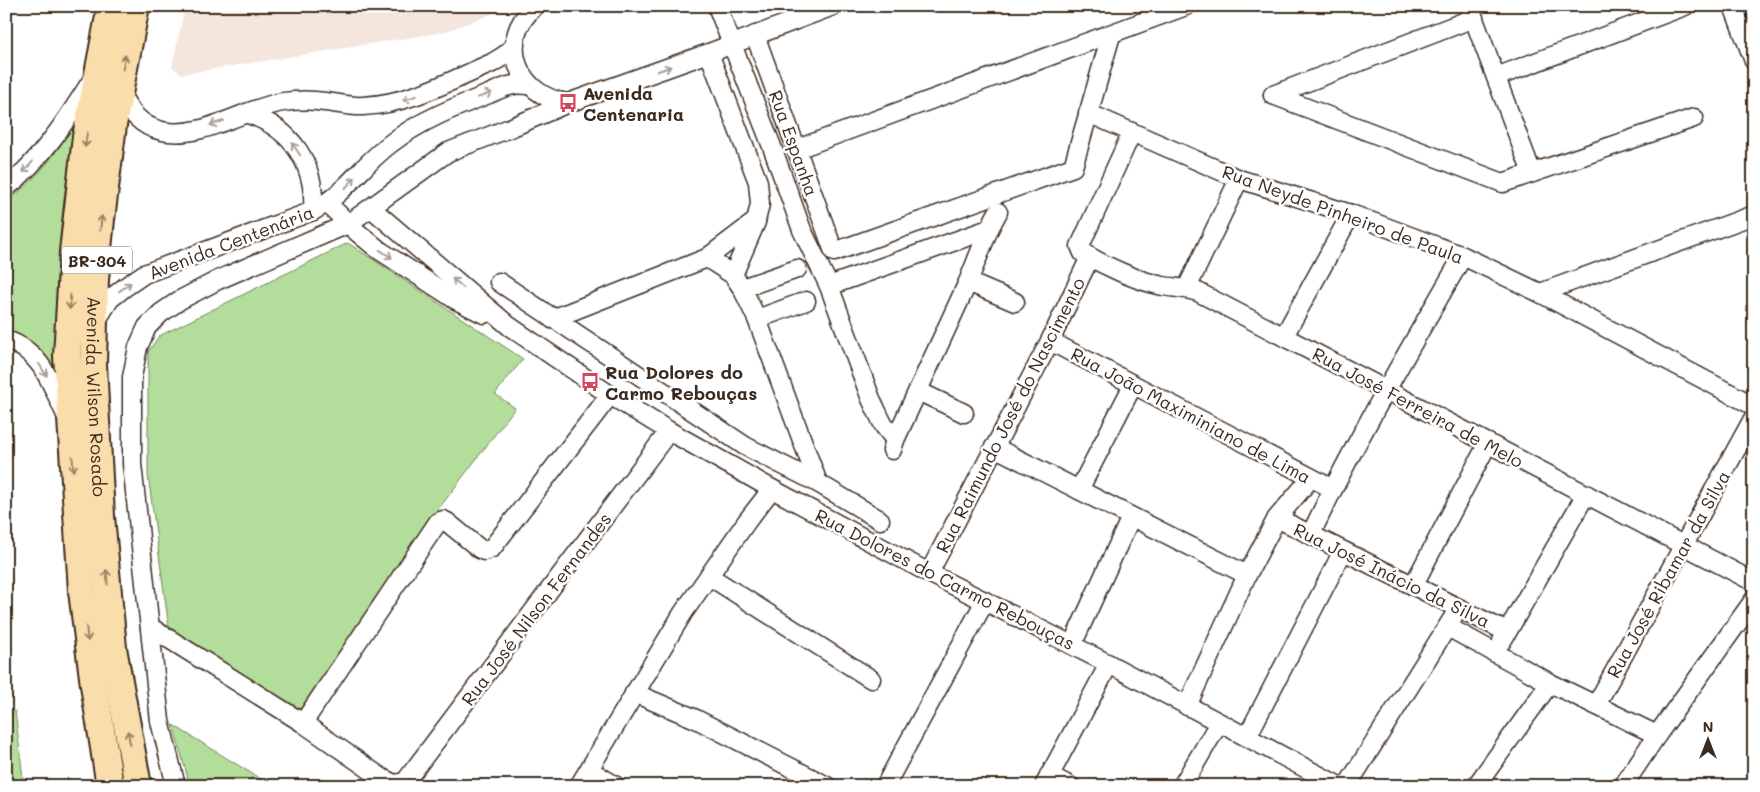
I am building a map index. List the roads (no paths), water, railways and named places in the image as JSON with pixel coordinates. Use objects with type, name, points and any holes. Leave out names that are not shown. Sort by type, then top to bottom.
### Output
[{"type":"highway","name":"Avenida Wilson Rosado","points":[[110,786],[82,591],[67,356],[73,252],[86,137],[111,6]]},
{"type":"highway","name":"Avenida Wilson Rosado","points":[[136,6],[119,91],[101,219],[95,279],[93,364],[101,507],[113,648],[138,786]]},
{"type":"street","points":[[535,6],[520,24],[515,45],[517,66],[529,85],[547,98],[568,102]]},
{"type":"street","points":[[717,6],[771,144],[802,230],[830,286],[871,399],[893,445],[998,212]]},
{"type":"street","points":[[176,786],[160,721],[132,464],[132,377],[138,347],[148,327],[161,313],[180,300],[218,280],[348,224],[448,152],[510,128],[568,102],[709,53],[833,6]]},
{"type":"street","points":[[797,149],[1186,6]]},
{"type":"street","points":[[1496,77],[1686,6]]},
{"type":"street","points":[[1733,6],[1750,39],[1754,61]]},
{"type":"street","points":[[1532,173],[1471,12],[1273,96],[1503,183],[1694,118]]},
{"type":"street","name":"Rua Espanha","points":[[754,35],[834,252],[1073,167],[1088,113]]},
{"type":"street","points":[[1088,113],[1111,35]]},
{"type":"street","points":[[119,91],[130,112],[144,123],[161,131],[196,130],[282,102],[322,101],[360,106],[382,105],[406,100],[492,63],[506,55],[515,45]]},
{"type":"street","points":[[709,53],[758,182],[760,204],[738,282]]},
{"type":"street","points":[[6,188],[27,168],[65,122],[98,71]]},
{"type":"street","name":"Avenida Centenária","points":[[94,323],[110,300],[125,286],[144,274],[320,207],[345,189],[390,143],[448,110],[513,85],[529,85]]},
{"type":"street","points":[[440,86],[448,110]]},
{"type":"street","name":"Rua Neyde Pinheiro de Paula","points":[[1088,113],[1239,179],[1351,214],[1463,256],[1540,293],[1754,406]]},
{"type":"street","points":[[248,114],[262,118],[288,137],[300,153],[320,207]]},
{"type":"street","name":"Rua Raimundo José do Nascimento","points":[[929,573],[1050,341],[1132,132]]},
{"type":"street","points":[[746,153],[771,144]]},
{"type":"street","points":[[1187,288],[1239,179]]},
{"type":"street","name":"Rua Dolores do Carmo Rebouças","points":[[320,207],[348,224],[380,250],[456,300],[508,326]]},
{"type":"street","name":"Rua Dolores do Carmo Rebouças","points":[[371,208],[508,326],[610,395],[669,431],[772,489],[929,573],[1109,664],[1339,786]]},
{"type":"street","points":[[1284,336],[1351,214]]},
{"type":"street","points":[[1540,293],[1754,215]]},
{"type":"street","points":[[552,319],[707,258],[756,221]]},
{"type":"street","points":[[830,286],[989,229]]},
{"type":"street","name":"Rua José Ferreira de Melo","points":[[1085,251],[1144,281],[1165,286],[1187,288],[1198,292],[1754,582]]},
{"type":"street","points":[[1311,534],[1386,391],[1463,256]]},
{"type":"street","points":[[707,258],[738,282],[757,320],[818,484]]},
{"type":"street","points":[[738,282],[797,269]]},
{"type":"street","points":[[499,282],[745,446],[818,484],[880,520]]},
{"type":"street","points":[[968,282],[1015,302]]},
{"type":"street","points":[[757,320],[806,301]]},
{"type":"street","points":[[6,340],[18,344],[31,354],[44,370],[71,424]]},
{"type":"street","name":"Rua João Maximiniano de Lima","points":[[1050,341],[1333,489]]},
{"type":"street","points":[[1079,490],[1133,385]]},
{"type":"street","points":[[918,391],[964,413]]},
{"type":"street","points":[[150,627],[303,723],[440,521],[447,522],[480,549],[488,550],[494,546],[610,395]]},
{"type":"street","name":"Rua José Ribamar da Silva","points":[[1596,705],[1754,417]]},
{"type":"street","name":"Rua José Nilson Fernandes","points":[[303,723],[382,778],[394,784],[405,782],[669,431]]},
{"type":"street","points":[[1414,584],[1488,444]]},
{"type":"street","points":[[994,447],[1247,575]]},
{"type":"street","points":[[1187,706],[1247,575],[1277,518],[1311,478]]},
{"type":"street","points":[[579,786],[683,613],[747,521],[772,489]]},
{"type":"street","points":[[1496,652],[1586,494]]},
{"type":"street","points":[[1072,645],[1131,517]]},
{"type":"street","name":"Rua José Inácio da Silva","points":[[1277,518],[1414,584],[1507,632]]},
{"type":"street","points":[[1247,737],[1343,551]]},
{"type":"street","points":[[709,576],[871,679]]},
{"type":"street","points":[[1623,786],[1657,735],[1754,600]]},
{"type":"street","points":[[885,786],[985,601]]},
{"type":"street","points":[[1346,786],[1459,607]]},
{"type":"street","name":"Rua José Inácio da Silva","points":[[1448,627],[1550,683],[1657,735]]},
{"type":"street","points":[[1070,786],[1046,781],[1109,664]]},
{"type":"street","points":[[1476,786],[1550,683]]},
{"type":"street","points":[[634,693],[696,720],[827,786]]},
{"type":"street","points":[[1182,786],[1219,722]]},
{"type":"street","points":[[589,770],[616,786]]},
{"type":"place","name":"Avenida Centenaria","points":[[568,103]]},
{"type":"place","name":"Rua Dolores do Carmo Rebouças","points":[[590,382]]}]
